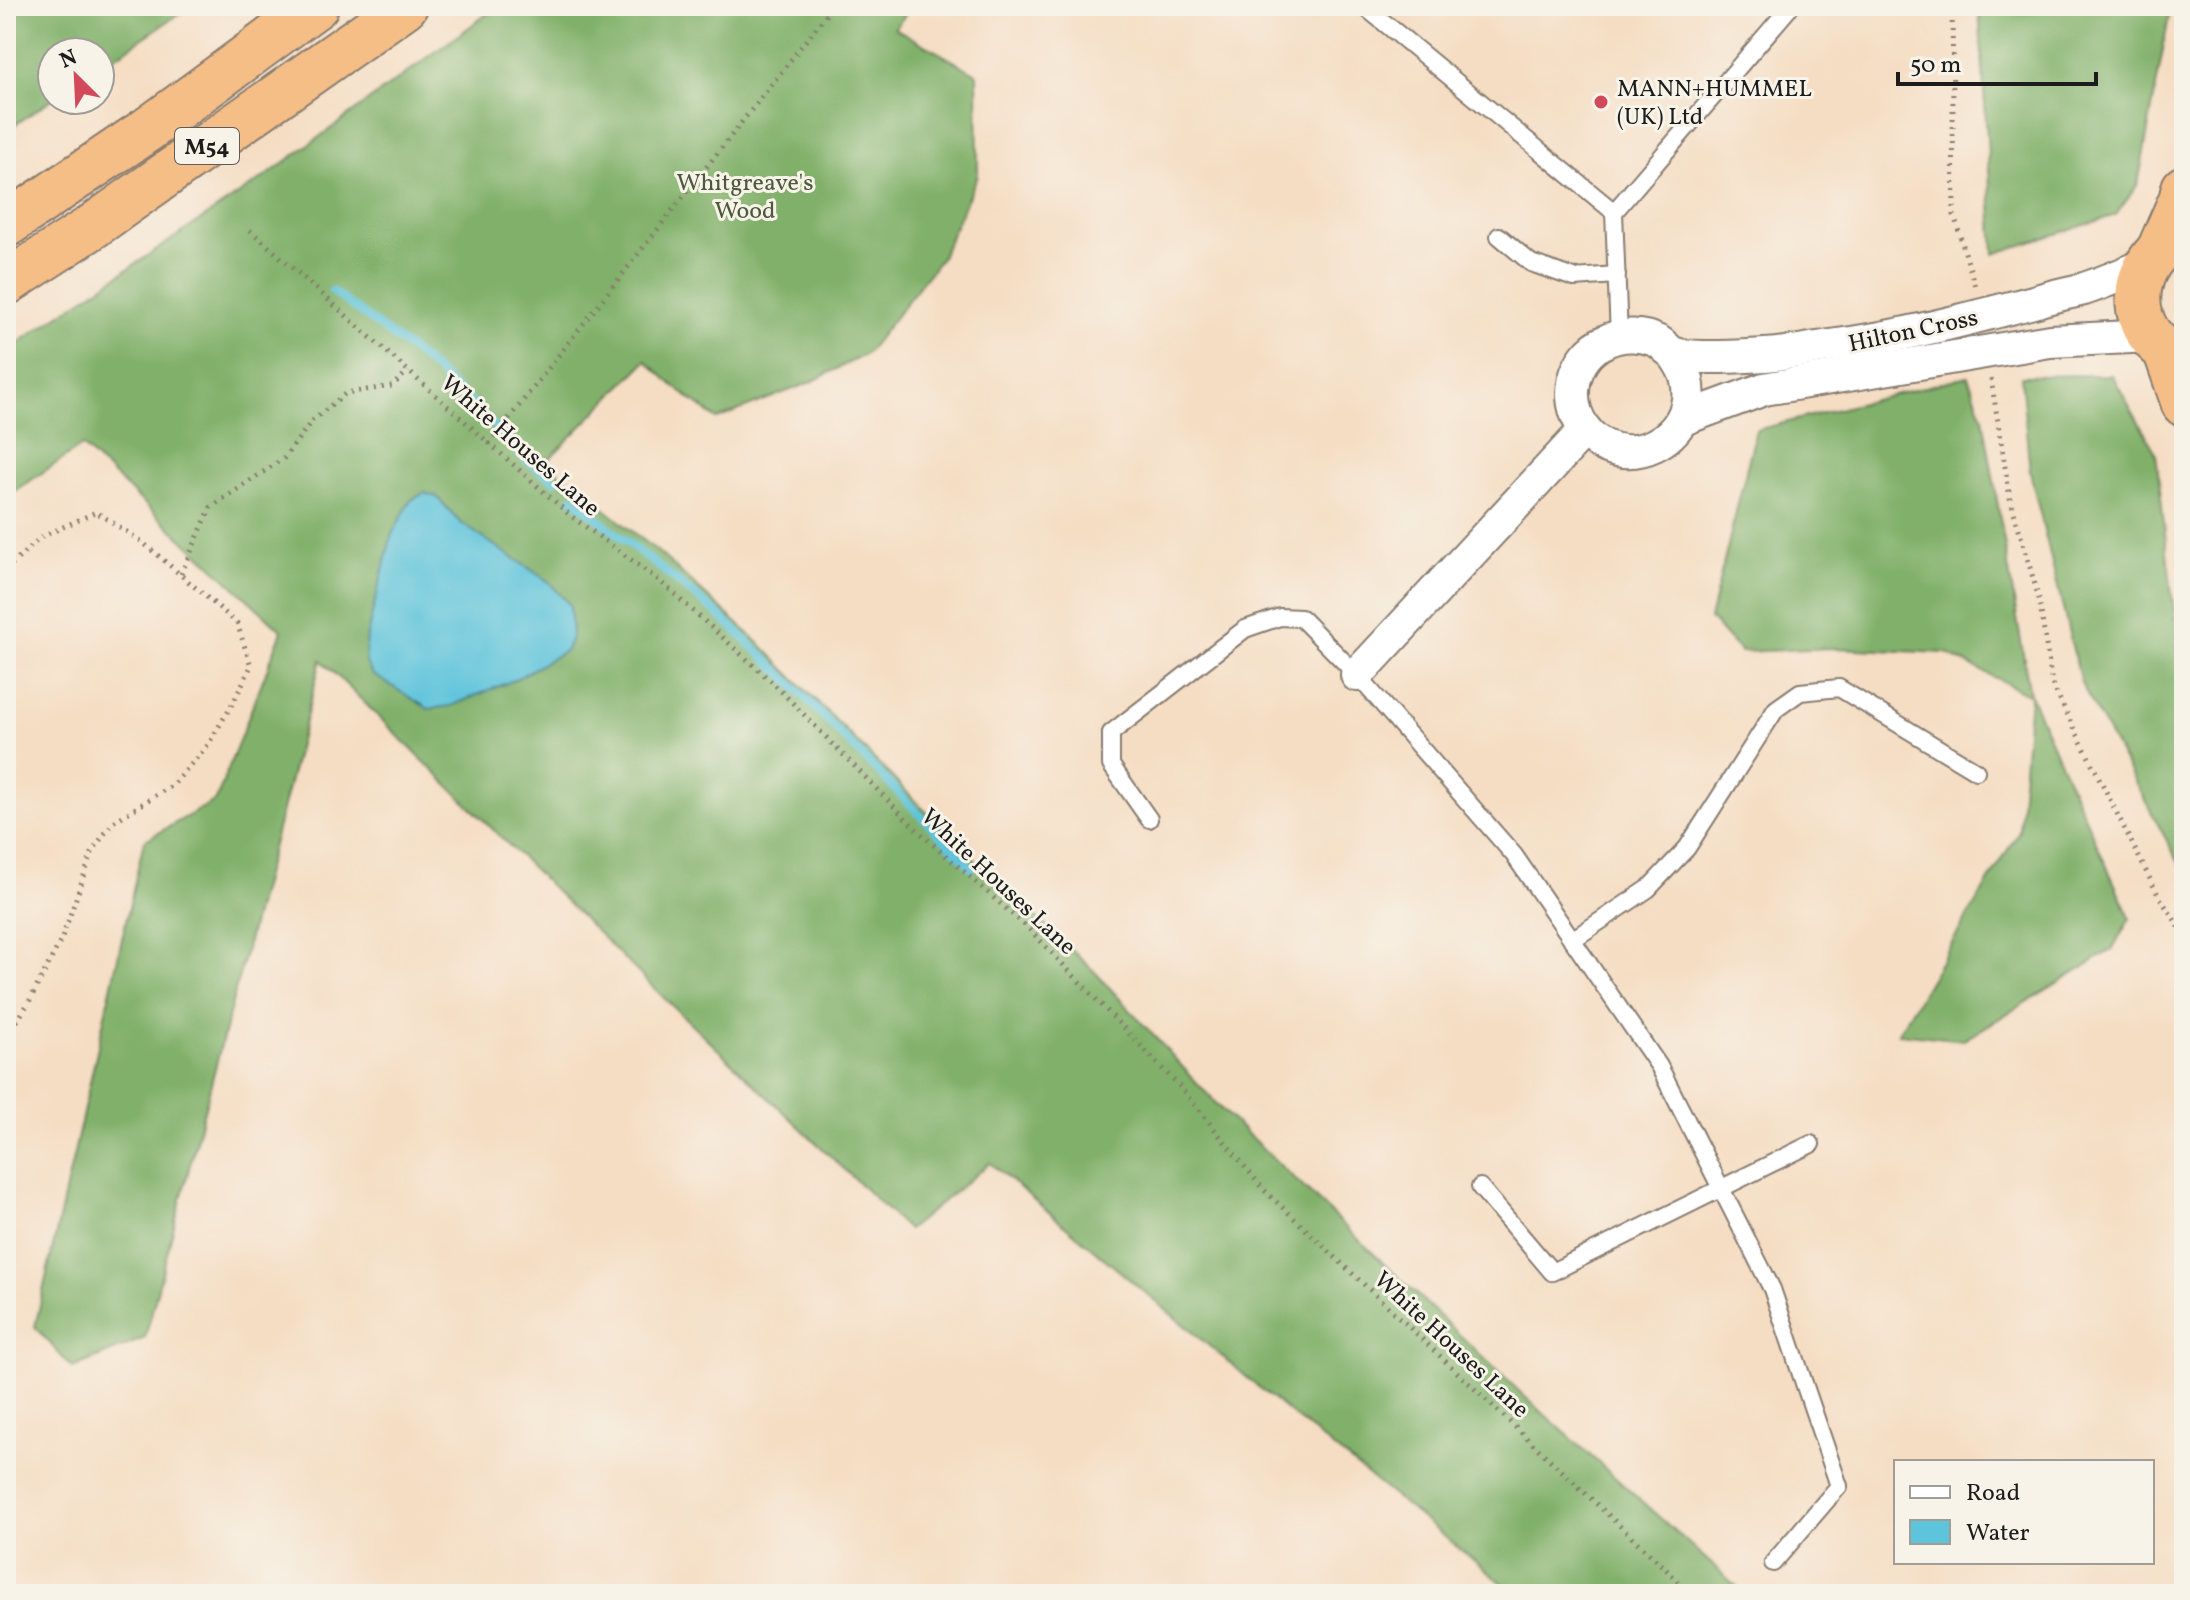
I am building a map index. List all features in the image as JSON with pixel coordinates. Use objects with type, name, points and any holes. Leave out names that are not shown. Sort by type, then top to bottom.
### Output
[{"type":"highway","name":"M54","points":[[6,225],[147,130],[316,6]]},
{"type":"highway","name":"M54","points":[[6,283],[89,229],[405,6]]},
{"type":"highway","points":[[2184,188],[2163,249],[2140,280],[2139,307],[2143,321],[2167,348],[2184,404]]},
{"type":"street","name":"Hilton Cross","points":[[1619,337],[1640,336],[1659,342],[1673,353],[1710,357],[1766,355],[1882,339],[2084,289],[2163,249]]},
{"type":"street","points":[[1357,675],[1585,430],[1572,399],[1579,365],[1592,350],[1607,340],[1619,337]]},
{"type":"street","name":"Hilton Cross","points":[[1585,430],[1601,444],[1631,451],[1651,448],[1671,435],[1683,419],[1764,389],[2050,341],[2167,348]]},
{"type":"street","points":[[1673,353],[1688,383],[1688,403],[1683,419]]},
{"type":"lane","points":[[1364,6],[1614,212]]},
{"type":"lane","points":[[1619,337],[1614,212],[1791,6]]},
{"type":"lane","points":[[1499,236],[1531,263],[1574,278],[1617,275]]},
{"type":"lane","points":[[1149,819],[1111,765],[1111,733],[1245,629],[1280,617],[1301,618],[1357,675],[1514,855],[1659,1066],[1772,1289],[1839,1486],[1773,1563]]},
{"type":"lane","points":[[1572,940],[1648,889],[1687,848],[1776,709],[1800,692],[1839,688],[1976,771]]},
{"type":"lane","points":[[1480,1187],[1552,1272],[1811,1144]]},
{"type":"path","points":[[489,444],[833,6]]},
{"type":"path","points":[[1952,6],[1954,215],[1984,315]]},
{"type":"path","name":"White Houses Lane","points":[[250,230],[571,516],[660,581],[772,682],[917,830],[1029,929],[1181,1088],[1263,1189],[1692,1594]]},
{"type":"path","points":[[1986,351],[2010,498],[2039,599],[2052,684],[2158,895],[2184,934]]},
{"type":"path","points":[[181,574],[211,507],[284,458],[312,421],[346,393],[392,386],[408,371]]},
{"type":"path","points":[[6,570],[41,537],[96,512],[141,541],[237,623],[251,666],[208,745],[173,785],[113,822],[93,850],[62,938],[6,1039]]},
{"type":"green space","points":[[6,6],[191,6],[116,56],[116,36],[36,36],[36,110],[6,131]]},
{"type":"green space","name":"Whitgreave's Wood","points":[[498,6],[912,6],[895,28],[977,74],[978,175],[941,258],[866,354],[811,382],[717,419],[646,361],[546,462],[657,551],[760,644],[956,842],[1095,972],[1223,1111],[1524,1396],[1745,1594],[1516,1594],[1274,1400],[990,1163],[908,1230],[664,998],[321,660],[145,1338],[72,1368],[35,1327],[144,841],[216,800],[282,631],[82,446],[6,497],[6,351],[266,176]]},
{"type":"green space","points":[[1979,6],[2171,6],[2138,184],[2116,215],[1994,254]]},
{"type":"green space","points":[[2112,375],[2156,453],[2184,702],[2184,872],[2081,683],[2030,472],[2021,376]]},
{"type":"green space","points":[[1968,376],[1983,417],[2030,695],[1946,653],[1833,648],[1741,652],[1710,619],[1756,430]]},
{"type":"green space","points":[[2030,695],[2130,918],[2113,949],[1964,1040],[1898,1033],[2019,831]]},
{"type":"water","points":[[424,493],[437,497],[461,523],[548,581],[570,605],[572,634],[566,650],[514,680],[451,706],[429,709],[372,674],[365,661],[367,634],[392,534],[411,500]]},
{"type":"waterway","points":[[332,291],[423,359],[473,404],[526,460],[555,481]]},
{"type":"waterway","points":[[572,498],[717,613],[782,674],[972,868]]},
{"type":"place","name":"MANN+HUMMEL (UK) Ltd","points":[[1601,102]]}]
